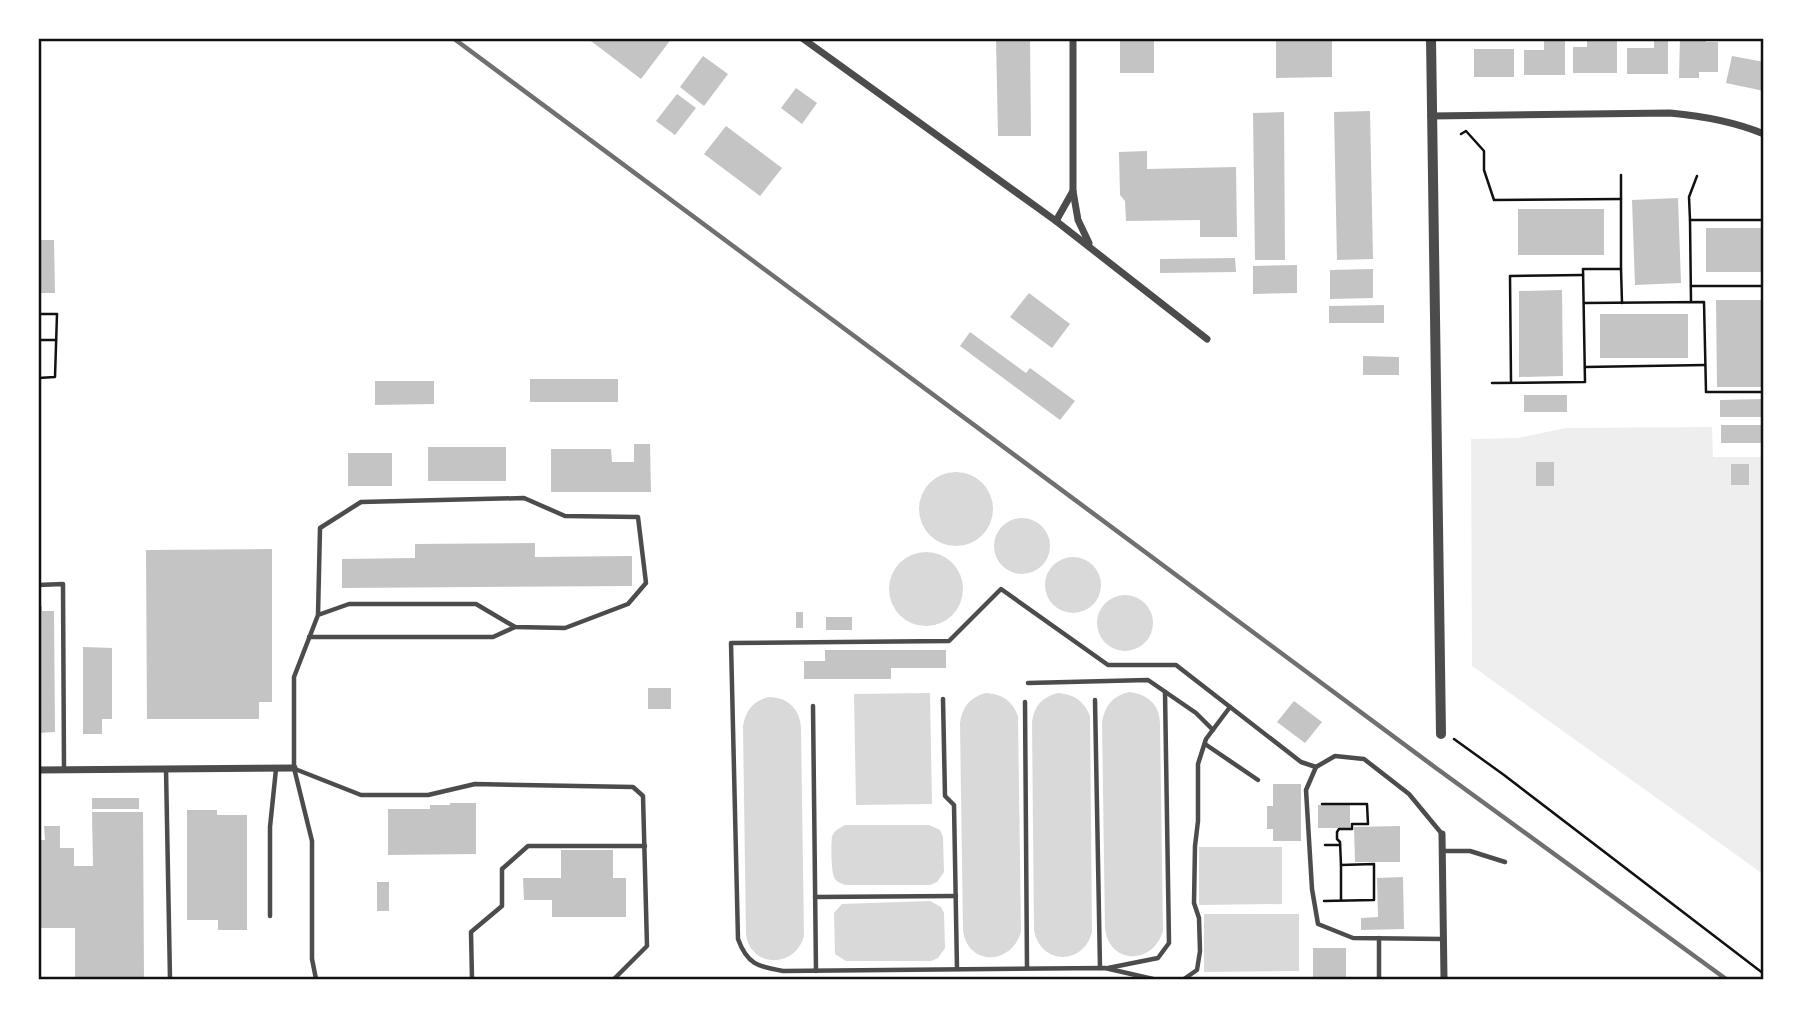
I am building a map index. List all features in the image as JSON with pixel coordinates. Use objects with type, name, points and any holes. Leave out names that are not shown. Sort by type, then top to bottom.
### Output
[{"type":"street","points":[[802,38],[1056,221],[1206,339]]},
{"type":"street","points":[[1073,38],[1073,191],[1078,220],[1093,250]]},
{"type":"street","points":[[1431,38],[1441,732]]},
{"type":"street","points":[[1431,116],[1670,113],[1713,118],[1763,134]]},
{"type":"street","points":[[1056,221],[1073,191]]},
{"type":"street","points":[[38,770],[294,768]]},
{"type":"street","points":[[1442,834],[1444,979]]},
{"type":"lane","points":[[309,638],[494,638],[515,627],[565,628],[628,604],[646,583],[638,517],[565,516],[524,498],[361,502],[320,528],[318,615],[309,638],[294,677],[294,768],[312,841],[312,959],[316,979]]},
{"type":"lane","points":[[38,585],[63,584],[64,769]]},
{"type":"lane","points":[[1165,692],[1169,943],[1158,958],[1102,968],[783,971],[760,967],[744,954],[738,939],[731,643],[949,641],[1001,589],[1108,665],[1176,665],[1301,762],[1316,767]]},
{"type":"lane","points":[[318,615],[349,604],[476,604],[515,627]]},
{"type":"lane","points":[[1028,683],[1148,680],[1196,713],[1213,730]]},
{"type":"lane","points":[[943,699],[945,796],[954,805],[957,969]]},
{"type":"lane","points":[[1095,701],[1102,968]]},
{"type":"lane","points":[[1025,702],[1027,968]]},
{"type":"lane","points":[[814,706],[816,971]]},
{"type":"lane","points":[[1184,979],[1197,970],[1200,951],[1199,918],[1194,903],[1198,764],[1205,744],[1230,707]]},
{"type":"lane","points":[[1205,744],[1258,780]]},
{"type":"lane","points":[[1442,834],[1409,794],[1364,759],[1335,756],[1316,767],[1306,790],[1318,924],[1353,938],[1443,939]]},
{"type":"lane","points":[[270,916],[270,827],[276,768]]},
{"type":"lane","points":[[294,768],[361,795],[428,795],[475,784],[633,787],[643,796],[647,946],[614,979]]},
{"type":"lane","points":[[166,769],[170,979]]},
{"type":"lane","points":[[472,979],[471,932],[502,906],[502,869],[528,846],[645,846]]},
{"type":"lane","points":[[1442,851],[1470,850],[1505,862]]},
{"type":"lane","points":[[816,897],[956,896]]},
{"type":"lane","points":[[1379,938],[1379,979]]},
{"type":"lane","points":[[1102,968],[1153,979]]},
{"type":"path","points":[[1461,134],[1466,131],[1484,151],[1484,170],[1494,200],[1621,199]]},
{"type":"path","points":[[1621,175],[1622,303]]},
{"type":"path","points":[[1691,302],[1689,197],[1697,176]]},
{"type":"path","points":[[1690,220],[1763,220]]},
{"type":"path","points":[[1492,383],[1585,382],[1583,269],[1621,269]]},
{"type":"path","points":[[1511,382],[1510,276],[1583,275]]},
{"type":"path","points":[[1690,286],[1763,286]]},
{"type":"path","points":[[1584,303],[1704,302],[1706,392],[1763,392]]},
{"type":"path","points":[[38,314],[57,314],[55,377],[38,378]]},
{"type":"path","points":[[38,340],[56,340]]},
{"type":"path","points":[[1584,367],[1705,365]]},
{"type":"path","points":[[1441,732],[1504,775],[1763,974]]},
{"type":"path","points":[[1322,804],[1367,804],[1368,824],[1352,824],[1352,829],[1337,832],[1340,845],[1341,900]]},
{"type":"path","points":[[1325,845],[1340,845]]},
{"type":"path","points":[[1314,901],[1374,900],[1374,864],[1341,865]]},
{"type":"shaded area","points":[[1712,427],[1713,457],[1763,457],[1763,874],[1472,666],[1471,439],[1518,438],[1566,428]]},
{"type":"shaded area","points":[[949,472],[963,472],[977,478],[987,488],[993,509],[987,530],[977,540],[963,546],[949,546],[935,540],[925,530],[919,516],[919,502],[925,488],[935,478]]},
{"type":"shaded area","points":[[1016,518],[1028,518],[1042,526],[1050,540],[1048,557],[1042,566],[1028,574],[1016,574],[999,562],[994,552],[994,540],[1006,523]]},
{"type":"shaded area","points":[[919,552],[933,552],[947,558],[957,568],[963,589],[957,610],[947,620],[933,626],[919,626],[905,620],[895,610],[889,596],[889,582],[895,568],[905,558]]},
{"type":"shaded area","points":[[1068,557],[1078,557],[1093,565],[1099,574],[1099,596],[1093,605],[1078,613],[1068,613],[1050,601],[1045,590],[1045,580],[1057,562]]},
{"type":"shaded area","points":[[1120,595],[1130,595],[1145,603],[1151,612],[1151,634],[1145,643],[1130,651],[1120,651],[1102,639],[1097,628],[1097,618],[1109,600]]},
{"type":"shaded area","points":[[1129,692],[1142,695],[1152,702],[1159,717],[1163,931],[1150,950],[1142,955],[1132,956],[1115,949],[1105,929],[1102,722],[1111,702]]},
{"type":"shaded area","points":[[930,693],[932,804],[856,805],[854,694]]},
{"type":"shaded area","points":[[986,693],[1006,699],[1018,716],[1021,932],[1008,951],[990,957],[972,950],[966,942],[963,930],[960,723],[968,704],[975,697]]},
{"type":"shaded area","points":[[1058,693],[1078,699],[1090,716],[1092,932],[1080,951],[1062,957],[1044,950],[1034,930],[1032,722],[1040,703]]},
{"type":"shaded area","points":[[769,697],[788,702],[796,710],[801,729],[804,936],[792,954],[773,960],[755,953],[746,934],[743,726],[751,707]]},
{"type":"shaded area","points":[[845,825],[929,825],[940,830],[943,837],[944,872],[937,882],[930,885],[845,885],[835,879],[831,852],[832,837]]},
{"type":"shaded area","points":[[1199,847],[1282,847],[1282,904],[1199,905]]},
{"type":"shaded area","points":[[930,901],[941,907],[944,913],[945,948],[938,958],[931,961],[846,961],[835,954],[834,913],[842,904]]},
{"type":"shaded area","points":[[1204,914],[1299,914],[1299,971],[1204,972]]},
{"type":"building","points":[[587,38],[672,38],[641,79]]},
{"type":"building","points":[[996,38],[1030,38],[1031,136],[998,136]]},
{"type":"building","points":[[1120,38],[1154,38],[1154,73],[1120,73]]},
{"type":"building","points":[[1276,38],[1332,38],[1332,77],[1276,78]]},
{"type":"building","points":[[1654,38],[1668,38],[1668,74],[1627,74],[1627,48],[1654,48]]},
{"type":"building","points":[[1680,38],[1706,38],[1706,42],[1718,42],[1718,72],[1699,72],[1699,78],[1679,78]]},
{"type":"building","points":[[1544,41],[1565,41],[1565,75],[1524,75],[1524,50],[1544,50]]},
{"type":"building","points":[[1587,41],[1617,41],[1617,73],[1573,73],[1573,47],[1587,47]]},
{"type":"building","points":[[1474,49],[1514,49],[1514,77],[1474,77]]},
{"type":"building","points":[[703,56],[728,74],[704,106],[680,87]]},
{"type":"building","points":[[1732,56],[1764,62],[1764,91],[1726,83]]},
{"type":"building","points":[[796,88],[817,103],[802,124],[781,108]]},
{"type":"building","points":[[677,94],[696,108],[675,135],[656,121]]},
{"type":"building","points":[[1370,111],[1373,259],[1337,260],[1334,112]]},
{"type":"building","points":[[1284,112],[1285,260],[1255,260],[1253,113]]},
{"type":"building","points":[[726,126],[782,168],[760,196],[704,154]]},
{"type":"building","points":[[1147,151],[1147,169],[1236,167],[1237,237],[1200,237],[1200,220],[1126,221],[1125,201],[1120,195],[1119,152]]},
{"type":"building","points":[[1678,198],[1681,283],[1635,285],[1632,200]]},
{"type":"building","points":[[1518,209],[1604,209],[1604,255],[1518,255]]},
{"type":"building","points":[[1706,228],[1764,228],[1764,272],[1706,272]]},
{"type":"building","points":[[38,240],[54,240],[55,293],[38,293]]},
{"type":"building","points":[[1235,258],[1236,272],[1160,273],[1160,259]]},
{"type":"building","points":[[1297,265],[1297,293],[1253,294],[1253,266]]},
{"type":"building","points":[[1373,269],[1373,298],[1330,299],[1330,270]]},
{"type":"building","points":[[1562,290],[1563,376],[1519,377],[1519,291]]},
{"type":"building","points":[[1029,293],[1070,324],[1052,348],[1010,317]]},
{"type":"building","points":[[1716,300],[1761,300],[1761,387],[1717,387]]},
{"type":"building","points":[[1384,305],[1384,323],[1329,323],[1329,306]]},
{"type":"building","points":[[1600,314],[1688,314],[1688,358],[1600,358]]},
{"type":"building","points":[[970,332],[1026,373],[1030,368],[1075,401],[1060,420],[960,346]]},
{"type":"building","points":[[1363,356],[1399,357],[1399,375],[1363,375]]},
{"type":"building","points":[[530,379],[618,379],[618,402],[530,402]]},
{"type":"building","points":[[375,381],[434,381],[434,404],[375,405]]},
{"type":"building","points":[[1524,395],[1567,395],[1567,412],[1524,412]]},
{"type":"building","points":[[1764,399],[1764,417],[1720,417],[1720,400]]},
{"type":"building","points":[[1721,425],[1764,425],[1764,443],[1721,443]]},
{"type":"building","points":[[634,444],[650,444],[651,492],[551,492],[551,449],[611,449],[612,462],[634,462]]},
{"type":"building","points":[[428,447],[506,447],[506,481],[428,481]]},
{"type":"building","points":[[348,453],[392,453],[392,486],[348,486]]},
{"type":"building","points":[[1536,462],[1554,462],[1554,486],[1536,486]]},
{"type":"building","points":[[1731,464],[1749,464],[1749,485],[1731,485]]},
{"type":"building","points":[[535,543],[535,557],[632,556],[632,586],[342,588],[342,559],[415,558],[415,544]]},
{"type":"building","points":[[272,549],[272,702],[259,702],[259,719],[147,719],[146,550]]},
{"type":"building","points":[[38,606],[42,606],[42,611],[54,611],[55,732],[38,733]]},
{"type":"building","points":[[796,612],[803,612],[803,628],[796,628]]},
{"type":"building","points":[[826,617],[852,617],[852,630],[826,630]]},
{"type":"building","points":[[83,647],[112,648],[112,719],[102,719],[102,734],[83,734]]},
{"type":"building","points":[[825,650],[946,650],[946,668],[891,668],[891,679],[804,679],[804,661],[825,661]]},
{"type":"building","points":[[648,688],[671,688],[671,709],[648,709]]},
{"type":"building","points":[[1294,701],[1322,722],[1305,743],[1277,722]]},
{"type":"building","points":[[1273,784],[1301,784],[1301,841],[1273,841],[1273,829],[1267,829],[1267,806],[1273,806]]},
{"type":"building","points":[[92,798],[139,798],[139,809],[92,809]]},
{"type":"building","points":[[476,803],[476,854],[388,855],[388,809],[430,809],[430,805]]},
{"type":"building","points":[[1318,805],[1350,805],[1350,828],[1318,828]]},
{"type":"building","points":[[187,810],[217,810],[217,815],[247,815],[247,930],[218,930],[218,920],[187,920]]},
{"type":"building","points":[[92,812],[143,812],[144,979],[75,979],[75,928],[38,928],[38,840],[45,840],[44,826],[60,826],[60,848],[74,848],[74,866],[93,866]]},
{"type":"building","points":[[1400,826],[1400,862],[1355,862],[1354,827]]},
{"type":"building","points":[[561,850],[613,850],[613,878],[626,878],[626,917],[552,917],[552,900],[524,900],[523,878],[561,878]]},
{"type":"building","points":[[1403,877],[1404,929],[1361,930],[1361,918],[1378,917],[1377,878]]},
{"type":"building","points":[[377,882],[389,882],[389,911],[377,911]]},
{"type":"building","points":[[1313,948],[1346,948],[1346,977],[1313,977]]},
{"type":"railway","points":[[453,38],[1436,768],[1726,979]]}]
